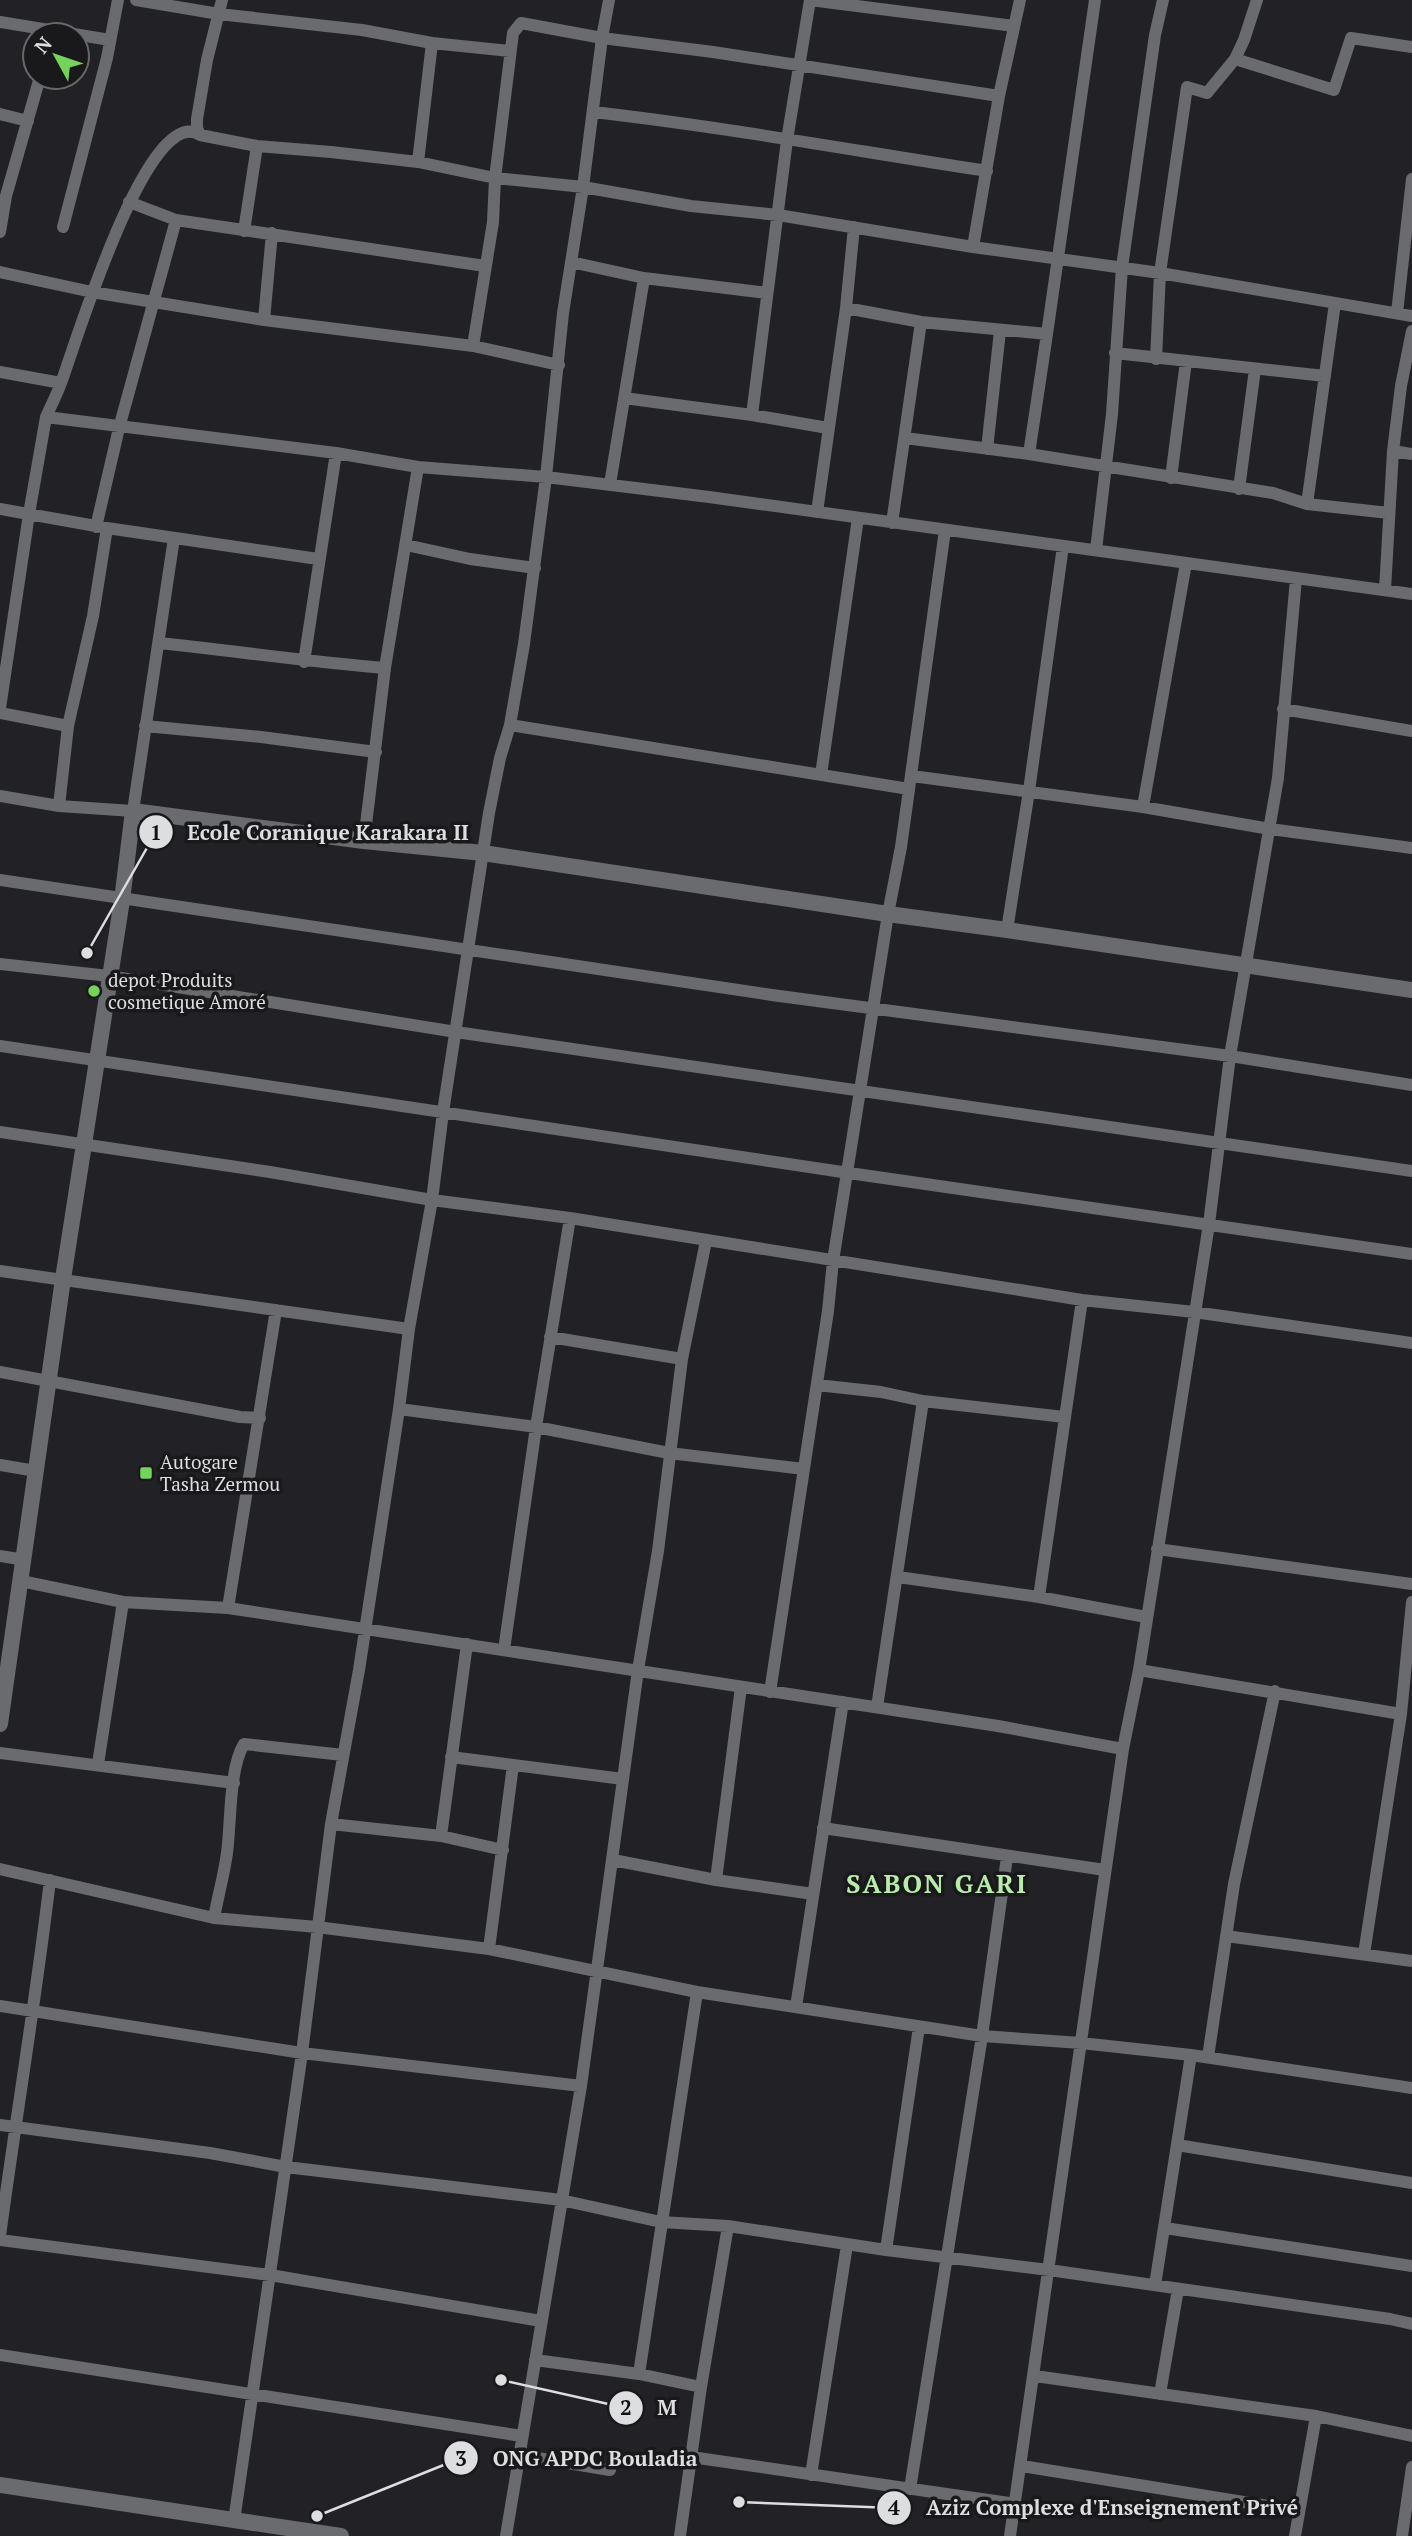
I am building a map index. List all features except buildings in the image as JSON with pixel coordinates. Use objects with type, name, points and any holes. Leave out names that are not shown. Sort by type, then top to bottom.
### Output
[{"type":"street","points":[[63,227],[118,0]]},
{"type":"street","points":[[136,0],[219,15],[362,30],[432,43],[510,51]]},
{"type":"street","points":[[200,135],[197,119],[207,60],[222,0]]},
{"type":"street","points":[[234,2521],[302,2053],[331,1824],[365,1628],[468,949],[500,758],[510,725],[535,568],[563,313],[609,0]]},
{"type":"street","points":[[752,415],[787,140],[810,0],[1014,26]]},
{"type":"street","points":[[973,247],[999,96],[1020,0]]},
{"type":"street","points":[[1029,454],[1095,0]]},
{"type":"street","points":[[1096,550],[1112,414],[1122,267],[1155,35],[1163,0]]},
{"type":"street","points":[[1156,359],[1160,273],[1187,87],[1206,93],[1235,59],[1257,0]]},
{"type":"street","points":[[0,22],[21,27]]},
{"type":"street","points":[[473,346],[493,222],[495,178],[510,51],[513,33],[521,23],[602,38],[713,52],[999,96]]},
{"type":"street","points":[[91,38],[110,40]]},
{"type":"street","points":[[1235,59],[1334,90],[1351,38],[1412,47]]},
{"type":"street","points":[[418,162],[432,43]]},
{"type":"street","points":[[0,232],[3,195],[36,91]]},
{"type":"street","points":[[593,112],[710,125],[787,140],[987,171]]},
{"type":"street","points":[[0,114],[29,121]]},
{"type":"street","points":[[68,726],[0,710],[46,417],[61,383],[92,292],[130,202],[147,170],[171,139],[187,132],[194,131],[200,135],[257,146],[418,162],[495,178],[583,187],[691,206],[778,215],[973,247],[1160,273],[1412,316]]},
{"type":"street","points":[[244,231],[257,146]]},
{"type":"street","points":[[1397,313],[1412,179]]},
{"type":"street","points":[[130,202],[176,220],[485,266]]},
{"type":"street","points":[[59,806],[68,726],[93,616],[101,528],[119,428],[176,220]]},
{"type":"street","points":[[817,512],[846,308],[853,227]]},
{"type":"street","points":[[264,320],[272,233]]},
{"type":"street","points":[[572,262],[644,278],[767,293]]},
{"type":"street","points":[[0,272],[92,292],[264,320],[473,346],[559,365]]},
{"type":"street","points":[[610,484],[644,278]]},
{"type":"street","points":[[1307,504],[1335,303]]},
{"type":"street","points":[[846,308],[920,322],[1047,334]]},
{"type":"street","points":[[892,523],[920,322]]},
{"type":"street","points":[[987,449],[1000,331]]},
{"type":"street","points":[[1385,590],[1393,451],[1407,386],[1412,331]]},
{"type":"street","points":[[1115,353],[1325,376]]},
{"type":"street","points":[[1171,478],[1186,361]]},
{"type":"street","points":[[1238,489],[1255,369]]},
{"type":"street","points":[[0,372],[61,383]]},
{"type":"street","points":[[624,398],[828,428]]},
{"type":"street","points":[[46,417],[336,453],[418,467],[610,484],[1412,594]]},
{"type":"street","points":[[905,438],[1029,454],[1273,494],[1307,504],[1389,513]]},
{"type":"street","points":[[1393,451],[1412,454]]},
{"type":"street","points":[[303,662],[336,453]]},
{"type":"street","points":[[364,841],[385,668],[418,467]]},
{"type":"street","points":[[0,509],[101,528],[318,559]]},
{"type":"street","points":[[821,775],[858,518]]},
{"type":"street","points":[[770,1692],[817,1385],[833,1261],[901,847],[945,530]]},
{"type":"street","points":[[0,1724],[6,1647],[22,1581],[63,1279],[122,900],[174,538]]},
{"type":"street","points":[[406,545],[470,559],[535,568]]},
{"type":"street","points":[[1007,930],[1063,546]]},
{"type":"street","points":[[1143,807],[1186,563]]},
{"type":"street","points":[[1010,2536],[1123,1749],[1139,1670],[1209,1224],[1230,1056],[1278,778],[1296,579]]},
{"type":"street","points":[[159,643],[248,652],[303,662],[385,668]]},
{"type":"street","points":[[1283,709],[1412,731]]},
{"type":"street","points":[[510,725],[821,775],[1029,791],[1270,829],[1412,848]]},
{"type":"street","points":[[145,726],[376,752]]},
{"type":"street","points":[[0,796],[59,806],[133,811],[364,841],[484,853],[888,915],[1412,990]]},
{"type":"street","points":[[0,880],[873,1009],[1230,1056],[1412,1086]]},
{"type":"street","points":[[0,964],[109,976],[456,1032],[1412,1171]]},
{"type":"street","points":[[0,1046],[1412,1255]]},
{"type":"street","points":[[0,1132],[270,1172],[432,1200],[570,1218],[1082,1300],[1194,1312],[1412,1343]]},
{"type":"street","points":[[504,1650],[570,1218]]},
{"type":"street","points":[[506,2536],[581,2085],[638,1670],[659,1551],[682,1359],[706,1241]]},
{"type":"street","points":[[0,1271],[409,1329]]},
{"type":"street","points":[[1039,1597],[1082,1300]]},
{"type":"street","points":[[228,1608],[276,1310]]},
{"type":"street","points":[[550,1337],[682,1359]]},
{"type":"street","points":[[0,1372],[240,1417],[260,1418]]},
{"type":"street","points":[[817,1385],[881,1392],[923,1401],[1063,1417]]},
{"type":"street","points":[[877,1707],[923,1401]]},
{"type":"street","points":[[399,1409],[536,1427],[669,1453],[804,1469]]},
{"type":"street","points":[[0,1465],[36,1471]]},
{"type":"street","points":[[1157,1549],[1412,1584]]},
{"type":"street","points":[[0,1556],[24,1560]]},
{"type":"street","points":[[898,1577],[1039,1597],[1146,1617]]},
{"type":"street","points":[[22,1581],[123,1602],[228,1608],[365,1628],[998,1726],[1123,1749]]},
{"type":"street","points":[[99,1764],[123,1602]]},
{"type":"street","points":[[1364,1954],[1401,1713],[1412,1602]]},
{"type":"street","points":[[441,1836],[467,1644]]},
{"type":"street","points":[[1139,1670],[1401,1713]]},
{"type":"street","points":[[716,1880],[741,1687]]},
{"type":"street","points":[[1208,2057],[1236,1873],[1275,1691]]},
{"type":"street","points":[[796,2007],[843,1703]]},
{"type":"street","points":[[214,1918],[227,1853],[234,1783],[240,1751],[244,1744],[343,1755]]},
{"type":"street","points":[[0,1753],[234,1783]]},
{"type":"street","points":[[451,1757],[623,1779]]},
{"type":"street","points":[[489,1949],[513,1765]]},
{"type":"street","points":[[331,1824],[441,1836],[503,1850]]},
{"type":"street","points":[[823,1828],[1105,1870]]},
{"type":"street","points":[[910,2489],[982,2036],[1007,1857]]},
{"type":"street","points":[[613,1860],[716,1880],[813,1894]]},
{"type":"street","points":[[0,1870],[214,1918],[317,1927],[489,1949],[697,1992],[919,2027],[982,2036],[1081,2043],[1208,2057],[1412,2088]]},
{"type":"street","points":[[50,1880],[34,2011],[0,2238],[270,2275],[541,2321]]},
{"type":"street","points":[[1226,1936],[1412,1961]]},
{"type":"street","points":[[639,2374],[697,1992]]},
{"type":"street","points":[[0,2006],[302,2053],[581,2085]]},
{"type":"street","points":[[886,2250],[919,2027]]},
{"type":"street","points":[[1155,2285],[1191,2055]]},
{"type":"street","points":[[0,2125],[197,2151],[286,2166],[561,2200],[661,2222],[728,2226],[847,2245],[1155,2285],[1412,2324]]},
{"type":"street","points":[[1177,2146],[1412,2183]]},
{"type":"street","points":[[680,2536],[728,2226]]},
{"type":"street","points":[[1164,2228],[1412,2266]]},
{"type":"street","points":[[811,2475],[847,2245]]},
{"type":"street","points":[[1160,2394],[1178,2289]]},
{"type":"street","points":[[0,2356],[522,2436]]},
{"type":"street","points":[[535,2360],[639,2374],[701,2387]]},
{"type":"street","points":[[1035,2375],[1315,2416],[1412,2436]]},
{"type":"street","points":[[1295,2536],[1315,2416]]},
{"type":"street","points":[[519,2455],[610,2470]]},
{"type":"street","points":[[691,2458],[1016,2504]]},
{"type":"street","points":[[1022,2466],[1298,2511]]},
{"type":"street","points":[[1402,2536],[1412,2467]]},
{"type":"street","points":[[0,2486],[341,2536]]},
{"type":"place","name":"Ecole Coranique Karakara II","points":[[87,953]]},
{"type":"place","name":"depot Produits cosmetique Amoré","points":[[94,991]]},
{"type":"place","name":"Autogare Tasha Zermou","points":[[146,1473]]},
{"type":"place","name":"M","points":[[501,2380]]},
{"type":"place","name":"Aziz Complexe d'Enseignement Privé","points":[[739,2502]]},
{"type":"place","name":"ONG APDC Bouladia","points":[[317,2516]]},
{"type":"district","name":"SABON GARI","points":[[937,1884]]}]
